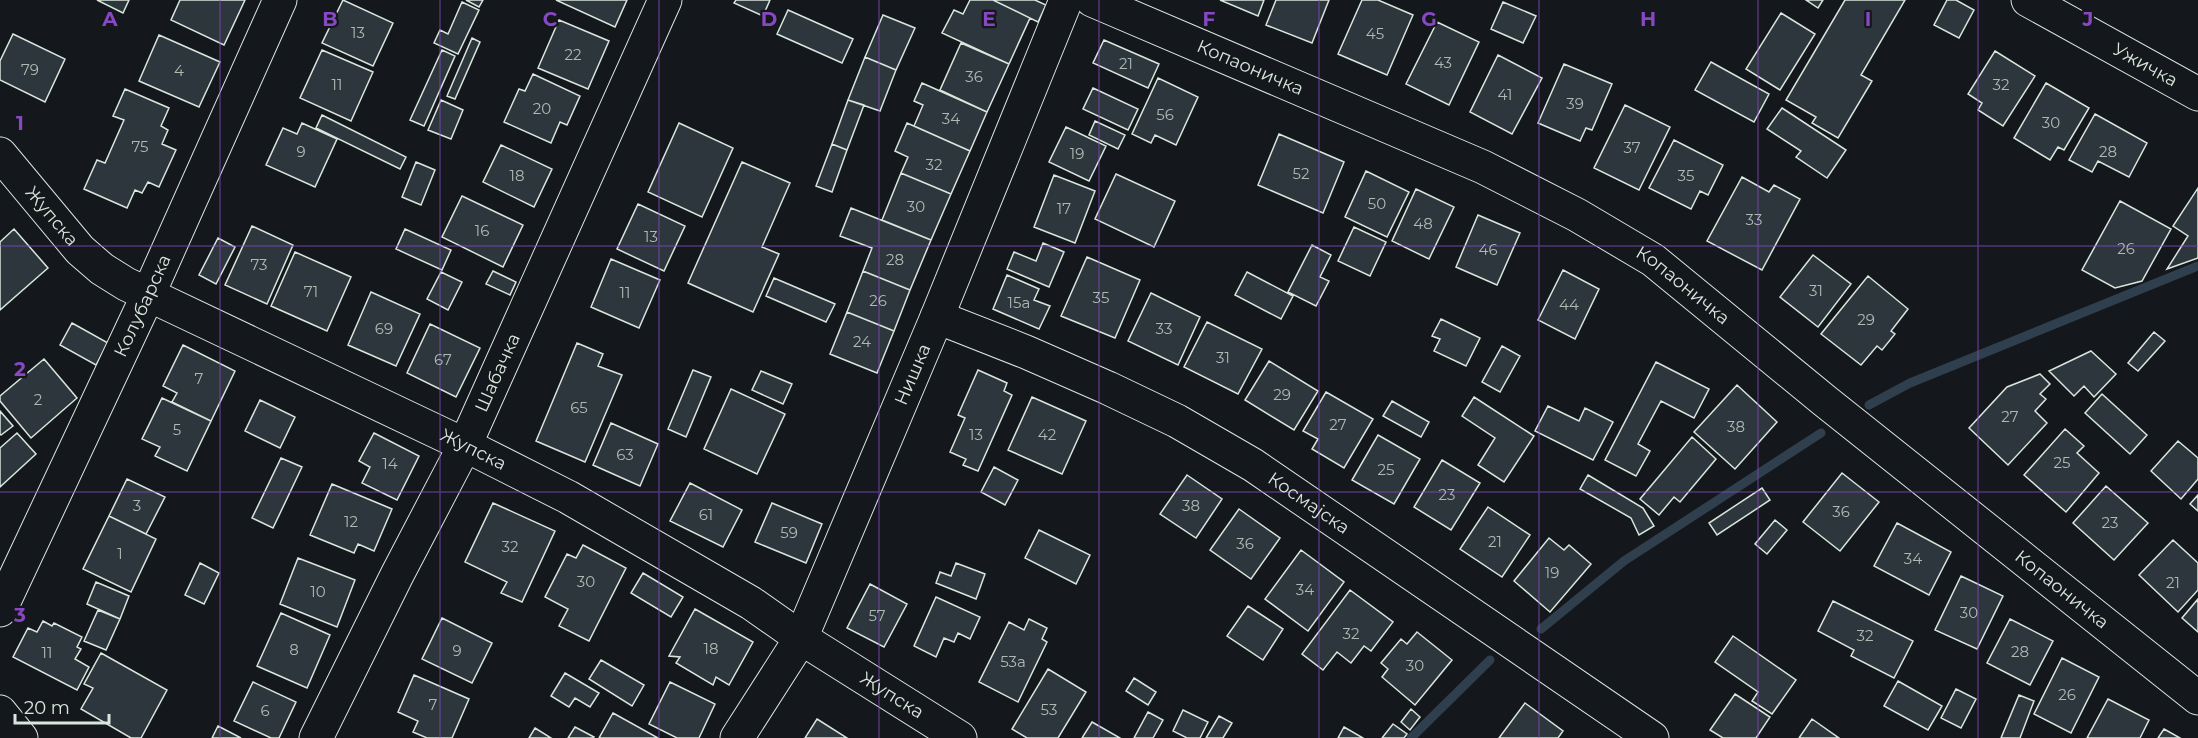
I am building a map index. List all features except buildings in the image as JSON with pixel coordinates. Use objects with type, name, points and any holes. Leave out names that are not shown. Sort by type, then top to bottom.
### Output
[{"type":"street","name":"Колубарска","points":[[0,610],[148,295],[280,0]]},
{"type":"street","name":"Шабачка","points":[[316,738],[465,445],[664,0]]},
{"type":"street","name":"Нишка","points":[[737,738],[801,638],[937,317],[1066,0]]},
{"type":"street","name":"Копаоничка","points":[[1092,0],[1483,167],[1577,214],[1653,260],[1834,408],[2198,698]]},
{"type":"street","name":"Ужичка","points":[[2028,0],[2198,94]]},
{"type":"street","name":"Жупска","points":[[0,154],[80,250],[102,269],[126,284],[568,496],[751,603],[801,638],[960,738]]},
{"type":"street","name":"Космајска","points":[[937,317],[1026,352],[1108,388],[1177,421],[1253,465],[1652,738]]},
{"type":"street","points":[[0,712],[21,738]]},
{"type":"waterway","points":[[1869,405],[1910,383],[2198,266]]},
{"type":"waterway","points":[[1541,629],[1624,561],[1821,433]]},
{"type":"waterway","points":[[1411,738],[1490,660]]}]
